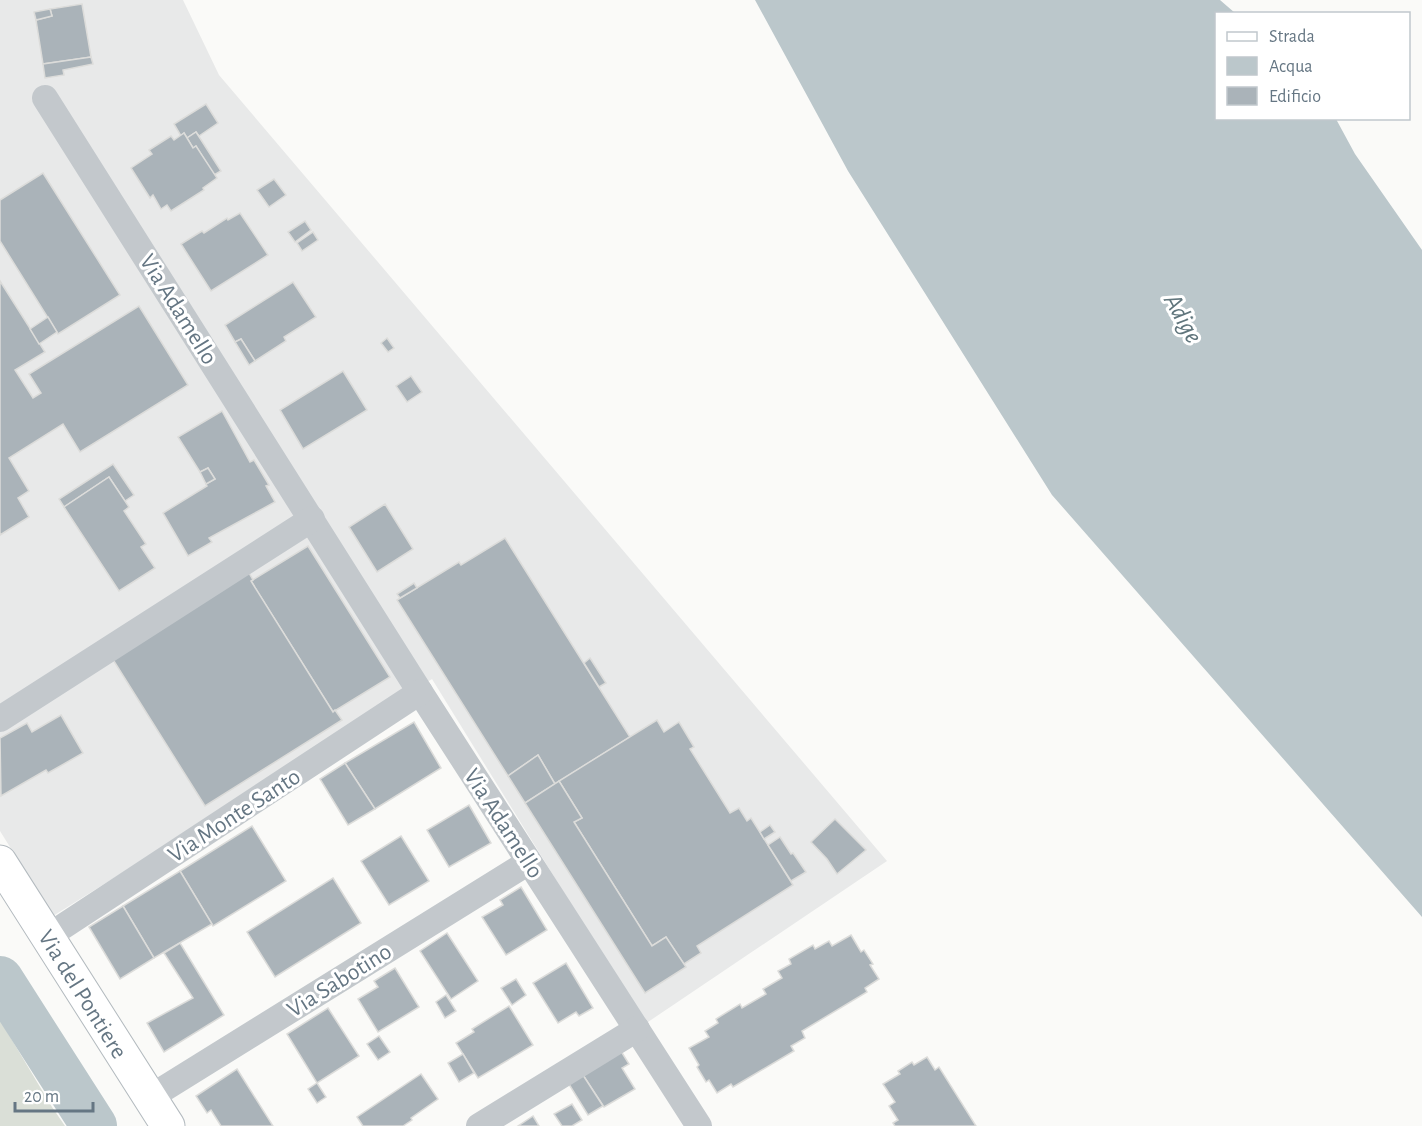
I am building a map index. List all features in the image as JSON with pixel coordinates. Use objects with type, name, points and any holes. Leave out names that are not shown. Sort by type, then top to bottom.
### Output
[{"type":"main road","name":"Via del Pontiere","points":[[0,861],[168,1126]]},
{"type":"street","name":"Via Adamello","points":[[45,98],[420,692],[699,1126]]},
{"type":"street","points":[[0,719],[312,519]]},
{"type":"street","name":"Via Monte Santo","points":[[47,937],[420,692]]},
{"type":"street","name":"Via Sabotino","points":[[149,1098],[529,862]]},
{"type":"street","points":[[479,1126],[637,1029]]},
{"type":"shaded area","points":[[0,0],[183,0],[219,75],[887,861],[645,1024],[432,679],[53,916],[0,831]]},
{"type":"shaded area","points":[[0,1020],[52,1107],[65,1126],[0,1126]]},
{"type":"water","name":"Adige","points":[[755,0],[1220,0],[1234,12],[1215,12],[1215,120],[1337,120],[1355,154],[1422,250],[1422,917],[1052,495],[848,171]]},
{"type":"building","points":[[82,4],[91,57],[43,64],[36,20],[52,16],[50,9]]},
{"type":"building","points":[[50,9],[52,16],[36,20],[34,12]]},
{"type":"building","points":[[91,57],[93,64],[63,70],[64,75],[45,78],[43,64]]},
{"type":"building","points":[[206,104],[218,123],[199,136],[196,132],[187,138],[184,133],[181,136],[174,124]]},
{"type":"building","points":[[196,132],[221,171],[214,175],[196,146],[193,148],[187,138]]},
{"type":"building","points":[[184,133],[193,148],[196,146],[217,178],[203,188],[204,190],[171,211],[167,205],[161,209],[153,195],[150,198],[131,168],[152,154],[149,150],[171,136],[174,140]]},
{"type":"building","points":[[43,173],[120,295],[58,334],[0,241],[0,200]]},
{"type":"building","points":[[274,179],[286,195],[269,207],[257,190]]},
{"type":"building","points":[[240,213],[268,255],[211,291],[181,244]]},
{"type":"building","points":[[305,221],[311,230],[295,242],[288,232]]},
{"type":"building","points":[[313,232],[318,240],[302,251],[297,243]]},
{"type":"building","points":[[0,281],[45,352],[15,370],[33,398],[41,393],[29,374],[139,306],[188,385],[80,452],[63,424],[9,458],[29,491],[18,498],[29,517],[0,535]]},
{"type":"building","points":[[293,282],[316,317],[284,337],[286,341],[255,361],[241,339],[235,342],[225,325]]},
{"type":"building","points":[[48,317],[57,332],[39,344],[30,329]]},
{"type":"building","points":[[387,338],[394,348],[388,352],[381,343]]},
{"type":"building","points":[[241,339],[255,361],[249,365],[235,342]]},
{"type":"building","points":[[343,371],[367,410],[303,449],[280,410]]},
{"type":"building","points":[[411,376],[422,392],[407,402],[396,386]]},
{"type":"building","points":[[222,411],[250,462],[254,460],[269,485],[266,486],[275,502],[209,538],[212,542],[188,556],[163,513],[215,479],[208,468],[200,472],[178,437]]},
{"type":"building","points":[[113,464],[134,495],[125,501],[109,477],[64,507],[59,499]]},
{"type":"building","points":[[208,468],[215,479],[206,484],[200,472]]},
{"type":"building","points":[[109,477],[129,507],[124,511],[146,544],[141,547],[155,568],[119,591],[64,507]]},
{"type":"building","points":[[385,504],[413,549],[377,572],[349,527]]},
{"type":"building","points":[[505,538],[630,737],[555,784],[538,755],[508,776],[397,600],[459,562],[461,565]]},
{"type":"building","points":[[308,546],[390,677],[333,712],[251,581]]},
{"type":"building","points":[[249,573],[253,580],[251,581],[333,712],[335,710],[342,720],[205,806],[112,658]]},
{"type":"building","points":[[414,583],[417,588],[400,598],[397,594]]},
{"type":"building","points":[[590,658],[606,683],[599,687],[584,663]]},
{"type":"building","points":[[61,715],[83,753],[48,773],[46,770],[1,796],[0,738],[27,723],[32,732]]},
{"type":"building","points":[[657,720],[664,732],[679,722],[694,747],[690,749],[730,813],[739,808],[747,821],[751,818],[793,885],[697,946],[701,953],[684,964],[666,937],[652,946],[574,822],[582,818],[559,781]]},
{"type":"building","points":[[414,722],[441,768],[375,809],[345,763]]},
{"type":"building","points":[[538,755],[555,784],[525,803],[508,776]]},
{"type":"building","points":[[345,763],[375,809],[348,825],[320,779]]},
{"type":"building","points":[[559,781],[582,818],[574,822],[652,946],[666,937],[686,967],[645,993],[525,803]]},
{"type":"building","points":[[469,805],[491,843],[449,867],[427,830]]},
{"type":"building","points":[[835,819],[866,850],[837,874],[811,842]]},
{"type":"building","points":[[770,825],[775,832],[764,839],[760,832]]},
{"type":"building","points":[[252,826],[286,881],[213,926],[180,871]]},
{"type":"building","points":[[401,836],[429,881],[389,905],[361,861]]},
{"type":"building","points":[[780,837],[806,872],[791,881],[768,845]]},
{"type":"building","points":[[180,871],[212,924],[154,958],[123,906]]},
{"type":"building","points":[[333,878],[361,923],[275,977],[247,932]]},
{"type":"building","points":[[521,887],[547,930],[506,955],[482,917],[503,905],[500,900]]},
{"type":"building","points":[[123,906],[154,958],[120,979],[89,927]]},
{"type":"building","points":[[447,933],[478,981],[451,999],[420,951]]},
{"type":"building","points":[[851,935],[861,952],[864,950],[873,964],[870,965],[879,979],[865,988],[867,992],[802,1031],[805,1038],[791,1046],[794,1051],[733,1087],[731,1084],[717,1093],[709,1080],[706,1082],[689,1048],[709,1037],[705,1031],[718,1023],[716,1019],[740,1004],[742,1008],[766,994],[763,989],[782,978],[778,971],[791,964],[789,959],[813,945],[815,949],[829,941],[832,946]]},
{"type":"building","points":[[180,943],[224,1015],[164,1052],[147,1023],[193,998],[164,953]]},
{"type":"building","points":[[566,963],[593,1008],[579,1016],[576,1012],[558,1023],[533,983]]},
{"type":"building","points":[[395,968],[419,1007],[378,1032],[358,999],[378,987],[374,981]]},
{"type":"building","points":[[516,979],[526,995],[512,1005],[501,988]]},
{"type":"building","points":[[446,995],[456,1011],[445,1018],[436,1002]]},
{"type":"building","points":[[509,1006],[533,1045],[478,1078],[456,1043],[474,1032],[472,1029]]},
{"type":"building","points":[[328,1008],[359,1056],[317,1083],[287,1034]]},
{"type":"building","points":[[379,1036],[390,1052],[378,1060],[367,1044]]},
{"type":"building","points":[[619,1048],[629,1064],[622,1068],[635,1089],[604,1107],[581,1072]]},
{"type":"building","points":[[463,1054],[474,1073],[459,1082],[448,1063]]},
{"type":"building","points":[[927,1057],[935,1070],[939,1067],[976,1126],[895,1126],[893,1123],[898,1120],[889,1106],[895,1102],[883,1084],[900,1074],[898,1071],[912,1062],[914,1065]]},
{"type":"building","points":[[237,1069],[273,1126],[221,1126],[211,1110],[207,1113],[196,1096]]},
{"type":"building","points":[[581,1072],[603,1106],[588,1115],[567,1081]]},
{"type":"building","points":[[421,1074],[438,1099],[403,1126],[363,1126],[357,1117]]},
{"type":"building","points":[[317,1083],[326,1097],[317,1103],[308,1089]]},
{"type":"building","points":[[572,1104],[582,1120],[572,1126],[562,1126],[554,1114]]},
{"type":"building","points":[[533,1116],[539,1126],[518,1126]]},
{"type":"waterway","points":[[0,979],[94,1126]]}]
